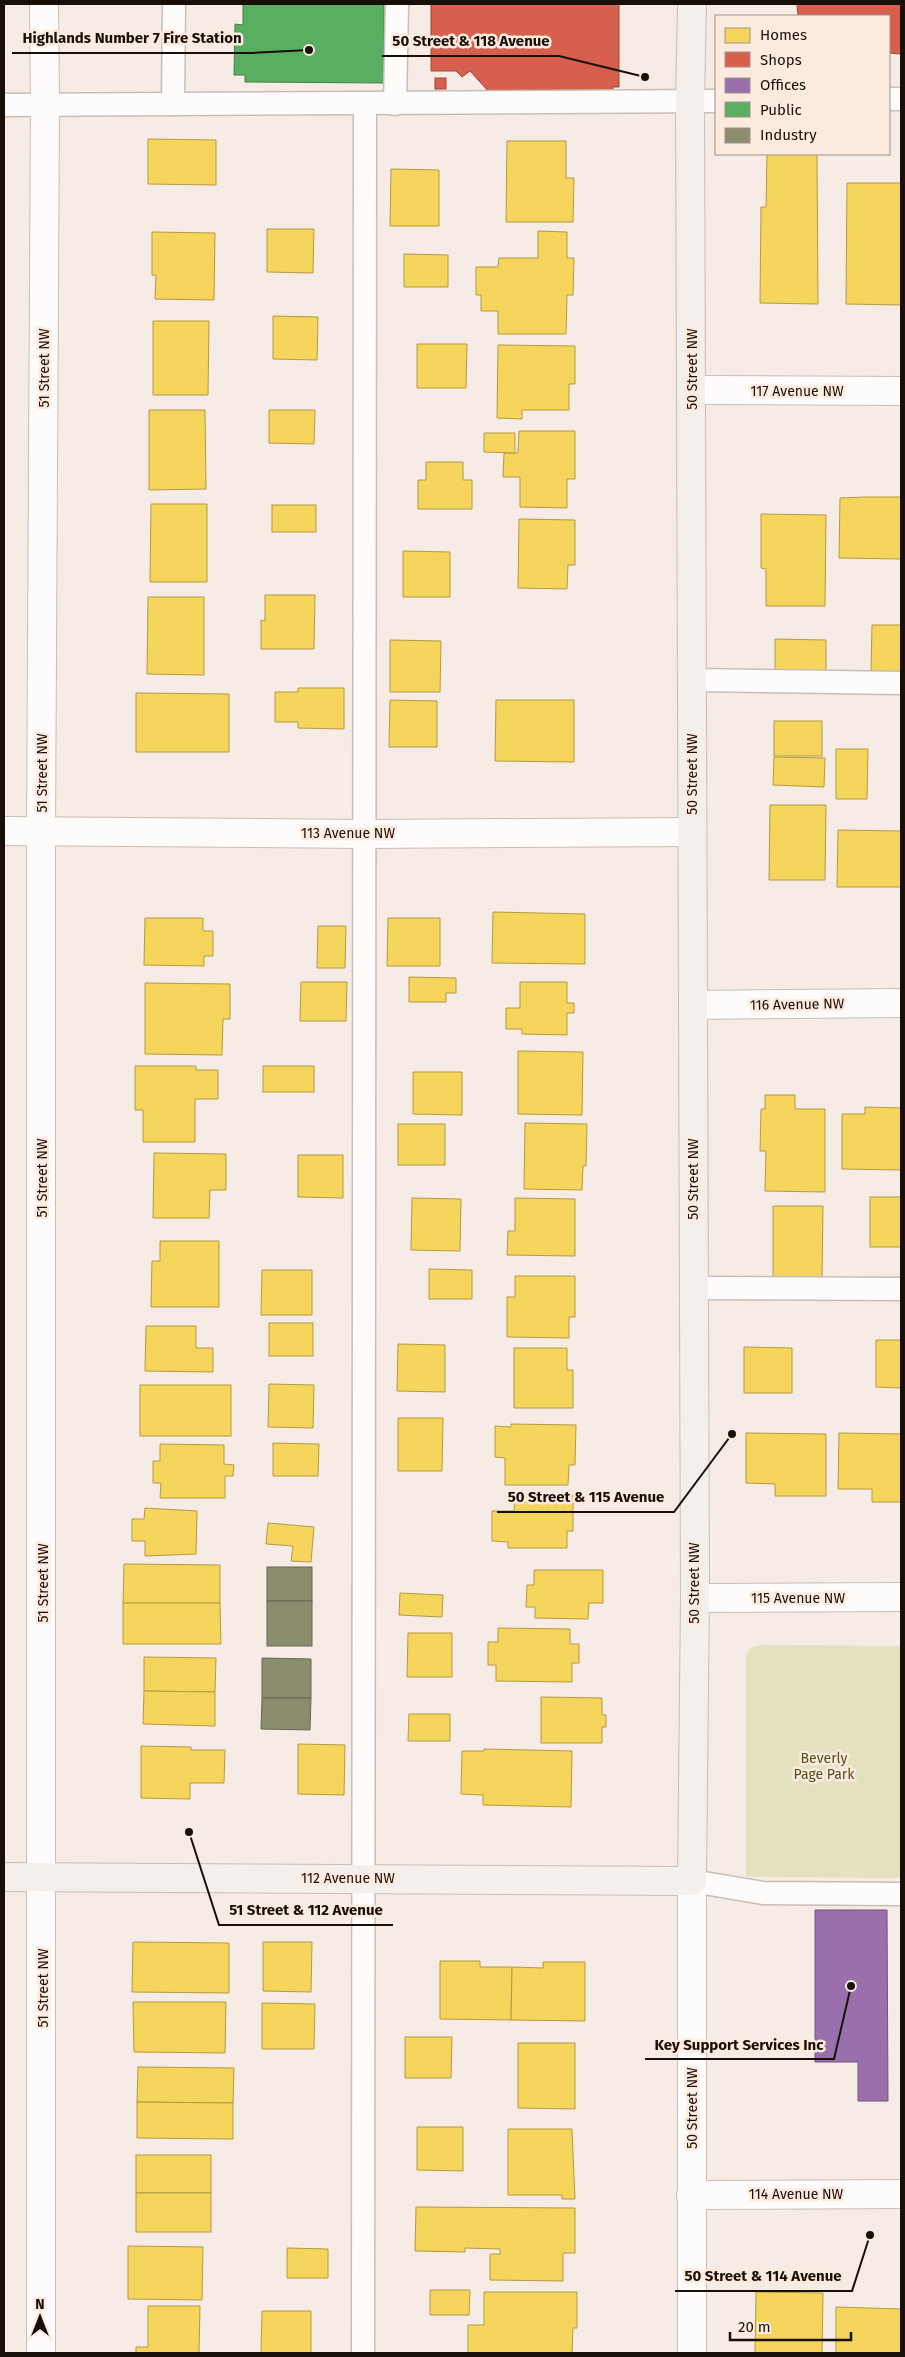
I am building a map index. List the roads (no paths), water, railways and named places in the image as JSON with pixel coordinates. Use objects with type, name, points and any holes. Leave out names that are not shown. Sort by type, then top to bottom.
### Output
[{"type":"main road","name":"50 Street NW","points":[[692,4],[703,102],[692,390],[695,1598],[692,1881]]},
{"type":"main road","name":"112 Avenue NW","points":[[4,1877],[692,1881]]},
{"type":"street","name":"51 Street NW","points":[[41,2353],[43,1876],[42,832],[46,105],[44,4]]},
{"type":"street","name":"117 Avenue NW","points":[[692,390],[901,391]]},
{"type":"street","name":"113 Avenue NW","points":[[4,832],[365,834],[692,832]]},
{"type":"street","name":"116 Avenue NW","points":[[693,1004],[901,1003]]},
{"type":"street","name":"115 Avenue NW","points":[[695,1598],[901,1597]]},
{"type":"street","name":"50 Street NW","points":[[692,1881],[692,2353]]},
{"type":"street","name":"114 Avenue NW","points":[[691,2195],[901,2194]]},
{"type":"lane","points":[[173,104],[174,4]]},
{"type":"lane","points":[[395,104],[397,4]]},
{"type":"lane","points":[[4,105],[703,102]]},
{"type":"lane","points":[[363,2353],[365,104]]},
{"type":"lane","points":[[692,680],[901,683]]},
{"type":"lane","points":[[694,1288],[901,1289]]},
{"type":"lane","points":[[692,1881],[763,1893],[901,1894]]},
{"type":"place","name":"Highlands Number 7 Fire Station","points":[[309,50]]},
{"type":"place","name":"50 Street & 118 Avenue","points":[[645,77]]},
{"type":"place","name":"50 Street & 115 Avenue","points":[[732,1434]]},
{"type":"place","name":"51 Street & 112 Avenue","points":[[189,1832]]},
{"type":"place","name":"Key Support Services Inc","points":[[851,1986]]},
{"type":"place","name":"50 Street & 114 Avenue","points":[[870,2235]]},
{"type":"park label","name":"Beverly Page Park","points":[[824,1766]]}]
